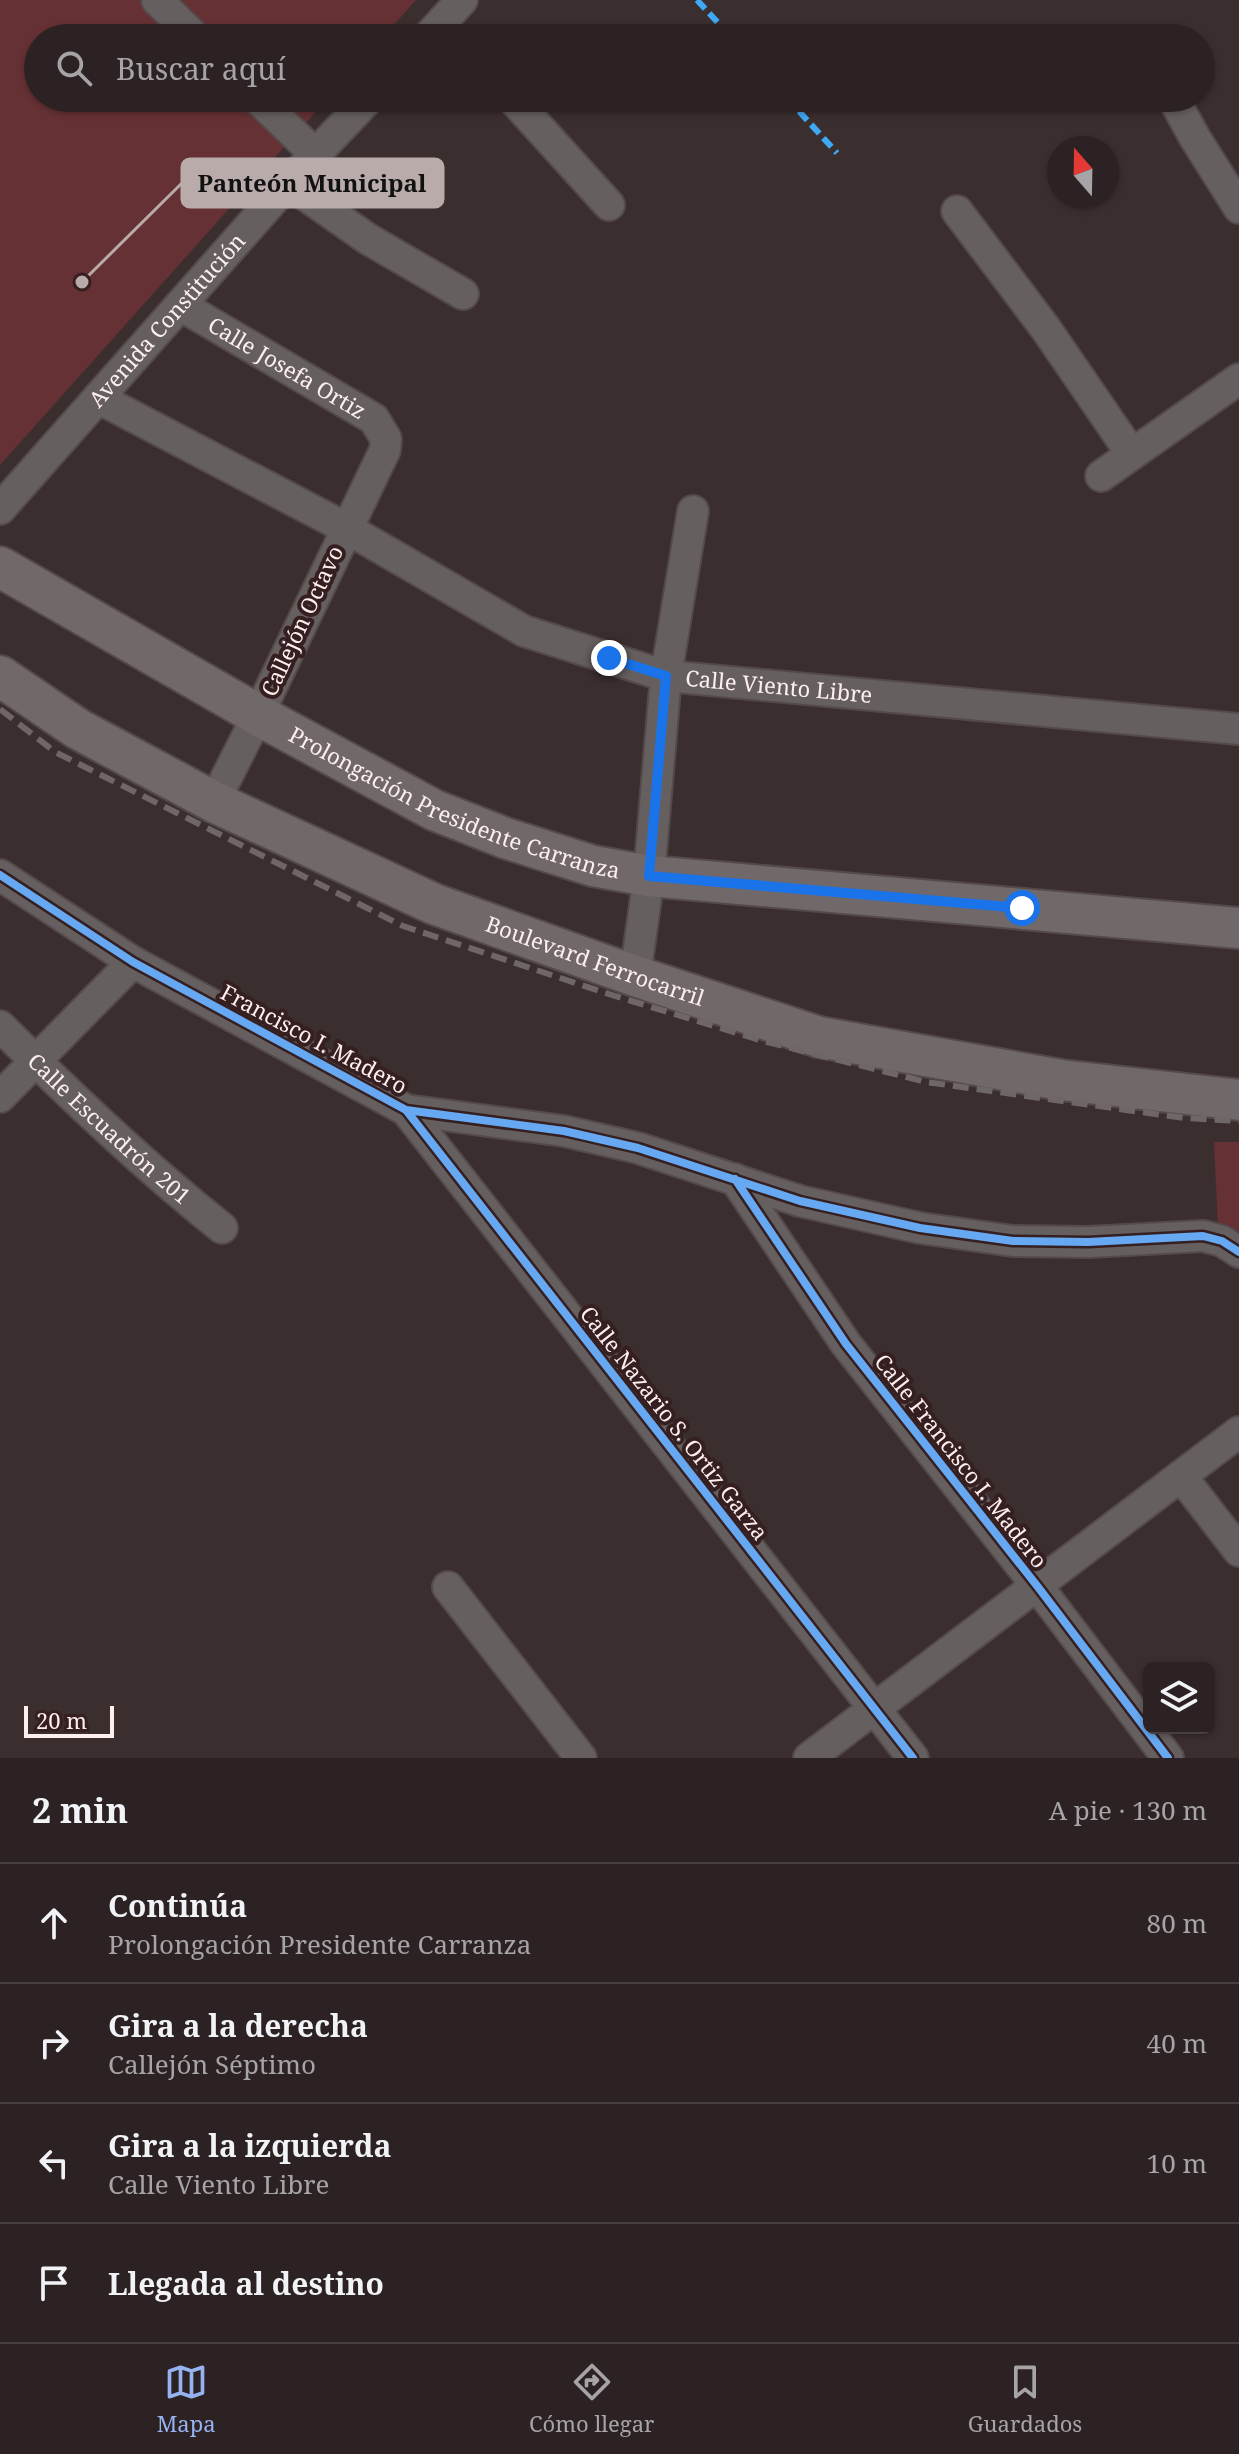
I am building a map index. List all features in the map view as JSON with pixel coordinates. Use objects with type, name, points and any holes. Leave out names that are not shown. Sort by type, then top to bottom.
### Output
[{"type":"main road","name":"Prolongación Presidente Carranza","points":[[0,567],[258,715],[434,810],[505,838],[593,866],[649,876],[1239,928]]},
{"type":"main road","name":"Boulevard Ferrocarril","points":[[0,676],[78,729],[214,802],[434,904],[635,976],[819,1037],[1061,1080],[1239,1100]]},
{"type":"street","points":[[157,0],[182,24]]},
{"type":"street","points":[[272,112],[315,154]]},
{"type":"street","name":"Avenida Constitución","points":[[0,509],[288,183],[356,112]]},
{"type":"street","points":[[525,112],[609,205]]},
{"type":"street","points":[[1181,112],[1239,208]]},
{"type":"street","points":[[288,183],[368,239],[463,294]]},
{"type":"street","points":[[957,211],[1046,329],[1131,453]]},
{"type":"street","name":"Calle Josefa Ortiz","points":[[180,305],[374,419],[386,439]]},
{"type":"street","points":[[1101,476],[1239,379]]},
{"type":"street","name":"Calle Viento Libre","points":[[98,398],[346,528],[524,631],[666,676],[1239,729]]},
{"type":"street","name":"Callejón Octavo","points":[[214,802],[385,450],[386,439]]},
{"type":"street","points":[[635,976],[649,876],[666,676],[693,511]]},
{"type":"street","name":"Francisco I. Madero","points":[[0,875],[133,962],[406,1110],[564,1131],[638,1148],[800,1201],[865,1217],[1013,1241],[1088,1242],[1203,1236],[1222,1241],[1239,1252]]},
{"type":"street","points":[[0,1097],[133,962]]},
{"type":"street","name":"Calle Escuadrón 201","points":[[0,1026],[134,1156],[222,1228]]},
{"type":"street","name":"Calle Nazario S. Ortiz Garza","points":[[406,1110],[913,1758]]},
{"type":"street","name":"Calle Francisco I. Madero","points":[[735,1179],[846,1344],[1168,1758]]},
{"type":"street","points":[[809,1758],[1239,1432]]},
{"type":"street","points":[[1181,1476],[1239,1551]]},
{"type":"street","points":[[448,1587],[581,1758]]},
{"type":"shaded area","points":[[0,0],[416,0],[395,24],[24,24],[24,112],[315,112],[0,465]]},
{"type":"shaded area","points":[[1214,1142],[1239,1142],[1239,1250],[1218,1228]]},
{"type":"railway","points":[[0,709],[55,752],[403,926],[763,1041],[926,1082],[1184,1118],[1239,1121]]},
{"type":"marked path","points":[[697,0],[719,24]]},
{"type":"marked path","points":[[800,112],[837,153]]},
{"type":"cycle path","points":[[0,875],[133,962],[406,1110],[564,1131],[638,1148],[800,1201],[920,1228],[1013,1241],[1088,1242],[1203,1236],[1222,1241],[1239,1252]]},
{"type":"cycle path","points":[[406,1110],[913,1758]]},
{"type":"cycle path","points":[[735,1179],[846,1344],[1168,1758]]},
{"type":"place","name":"Panteón Municipal","points":[[82,282]]},
{"type":"route","points":[[609,658],[666,676],[649,876],[1022,908]]}]
